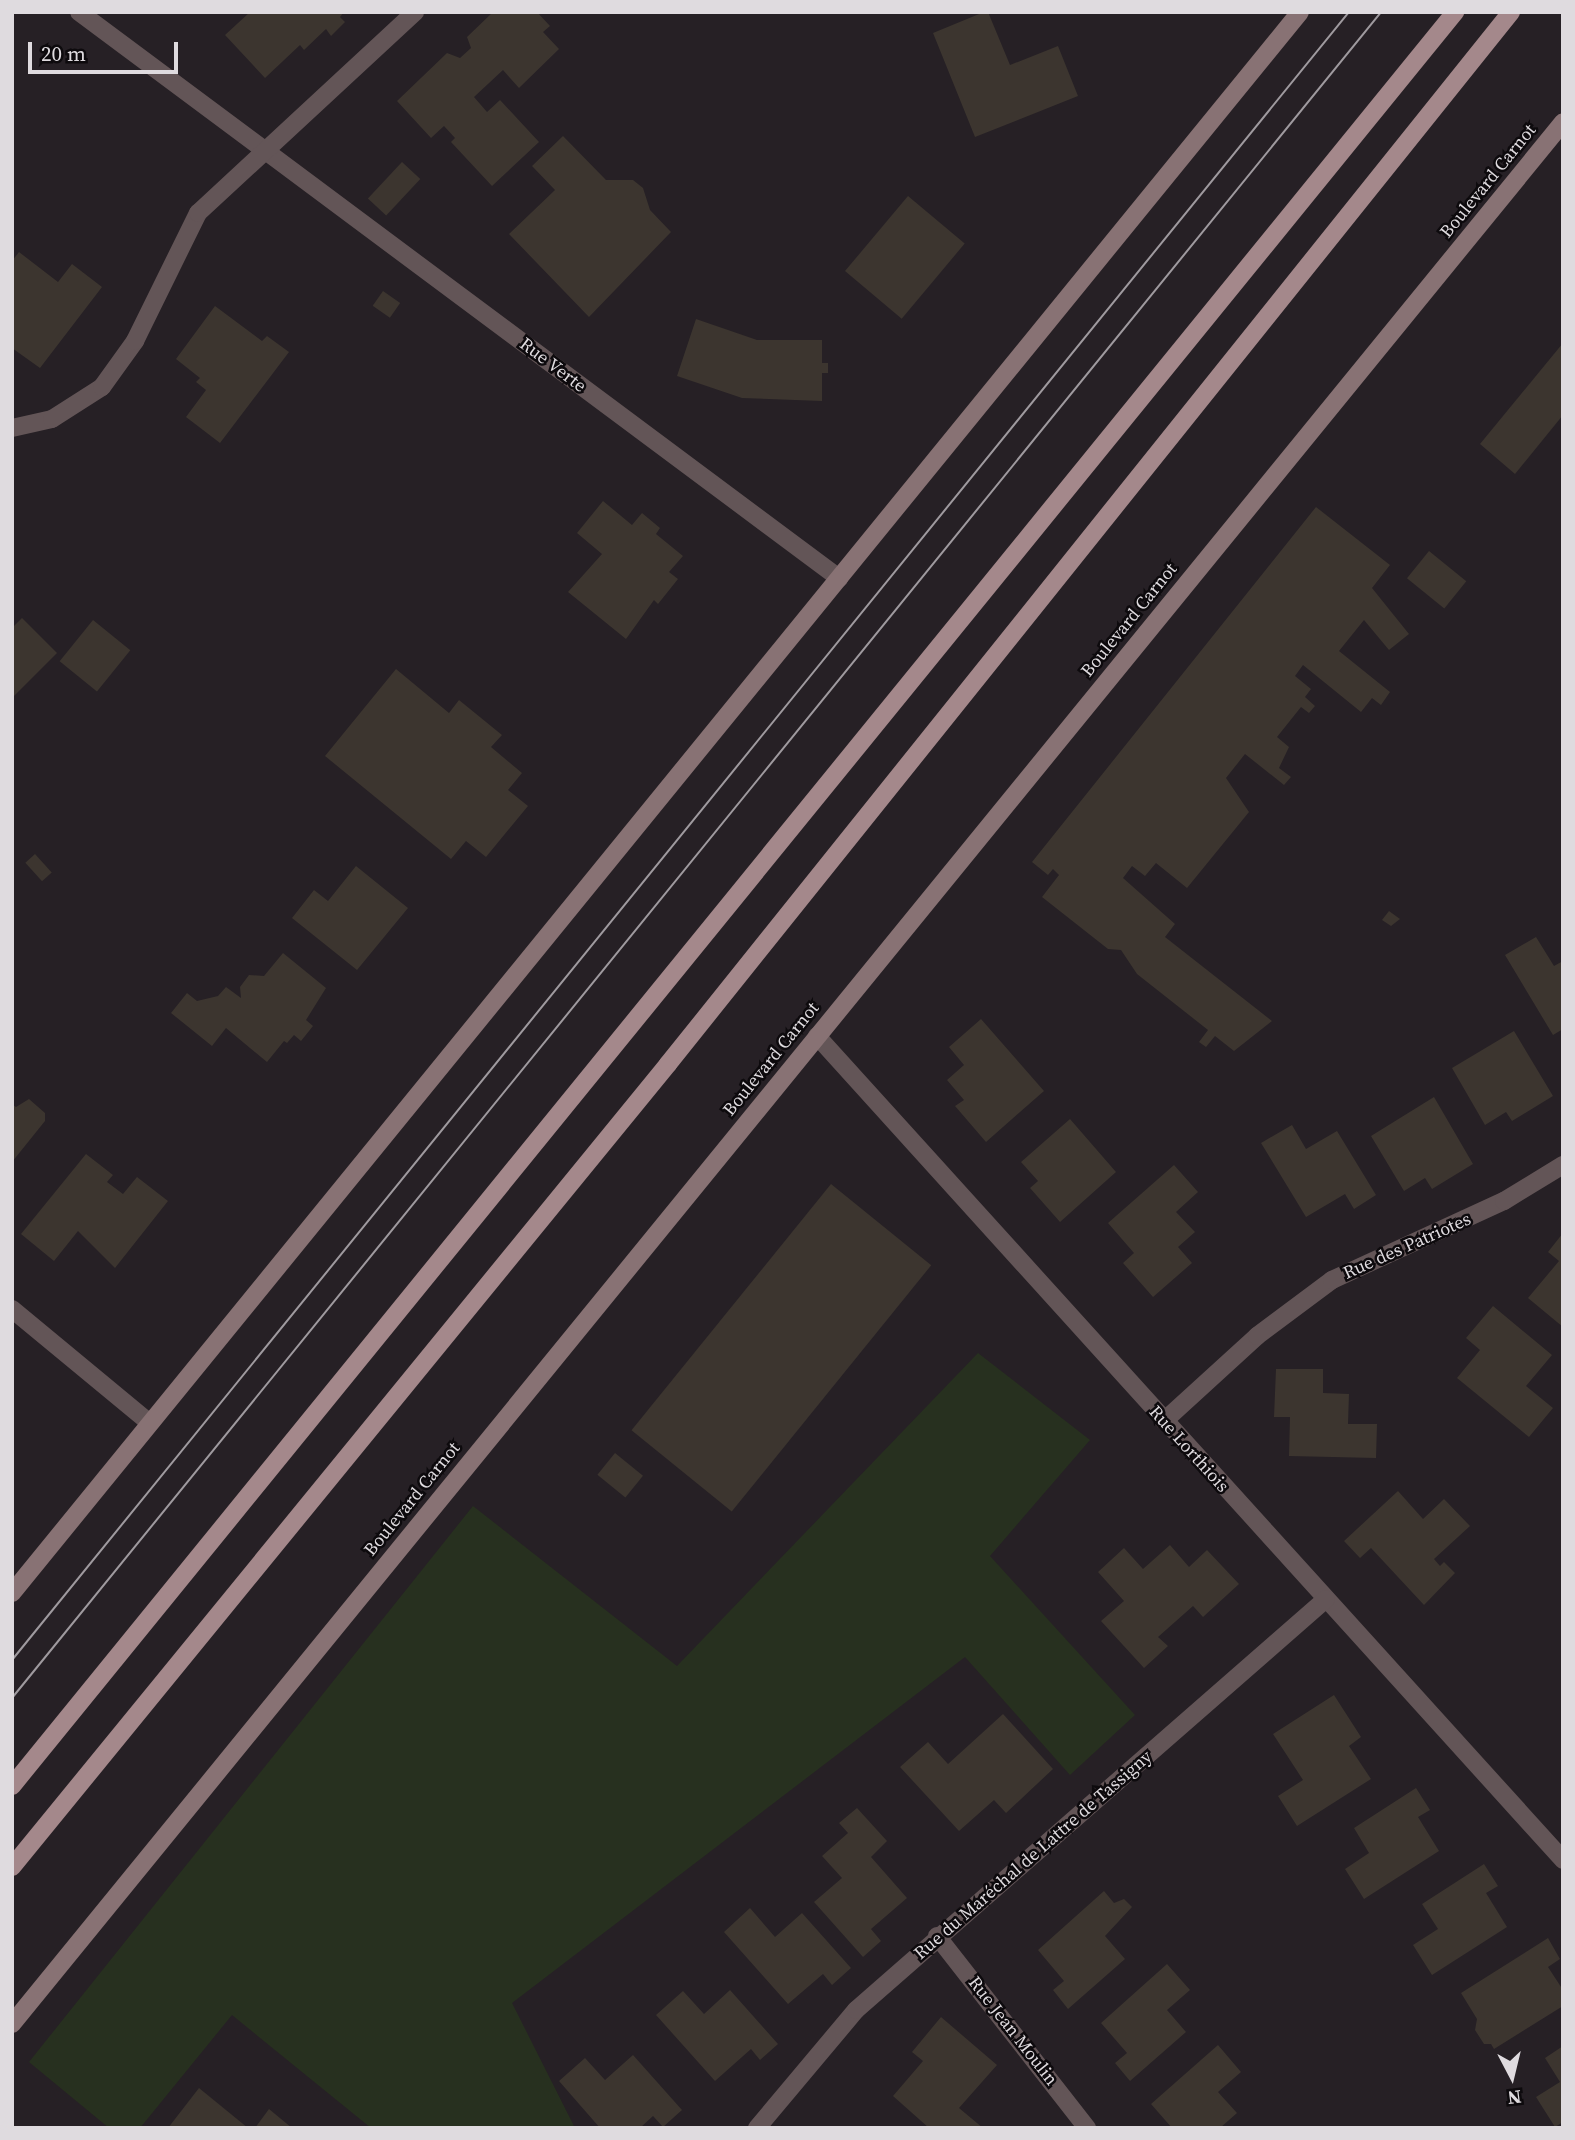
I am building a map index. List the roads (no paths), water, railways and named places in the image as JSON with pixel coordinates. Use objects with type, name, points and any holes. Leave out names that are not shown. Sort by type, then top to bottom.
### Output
[{"type":"main road","points":[[12,1786],[1455,12]]},
{"type":"main road","points":[[12,1867],[676,1054],[1511,12]]},
{"type":"street","name":"Rue Verte","points":[[79,12],[839,578]]},
{"type":"street","points":[[12,428],[52,419],[102,387],[135,341],[198,213],[267,152],[415,12]]},
{"type":"street","points":[[12,1593],[1300,12]]},
{"type":"street","name":"Boulevard Carnot","points":[[12,2024],[1563,122]]},
{"type":"street","name":"Rue Lorthiois","points":[[817,1036],[1563,1860]]},
{"type":"street","name":"Rue des Patriotes","points":[[1164,1421],[1257,1336],[1332,1280],[1485,1211],[1563,1165]]},
{"type":"street","points":[[12,1309],[150,1423]]},
{"type":"street","name":"Rue du Maréchal de Lattre de Tassigny","points":[[757,2128],[829,2036],[937,1936],[1326,1599]]},
{"type":"street","name":"Rue Jean Moulin","points":[[937,1936],[1087,2128]]},
{"type":"tram line","points":[[12,1660],[1349,12]]},
{"type":"tram line","points":[[12,1698],[1381,12]]}]
